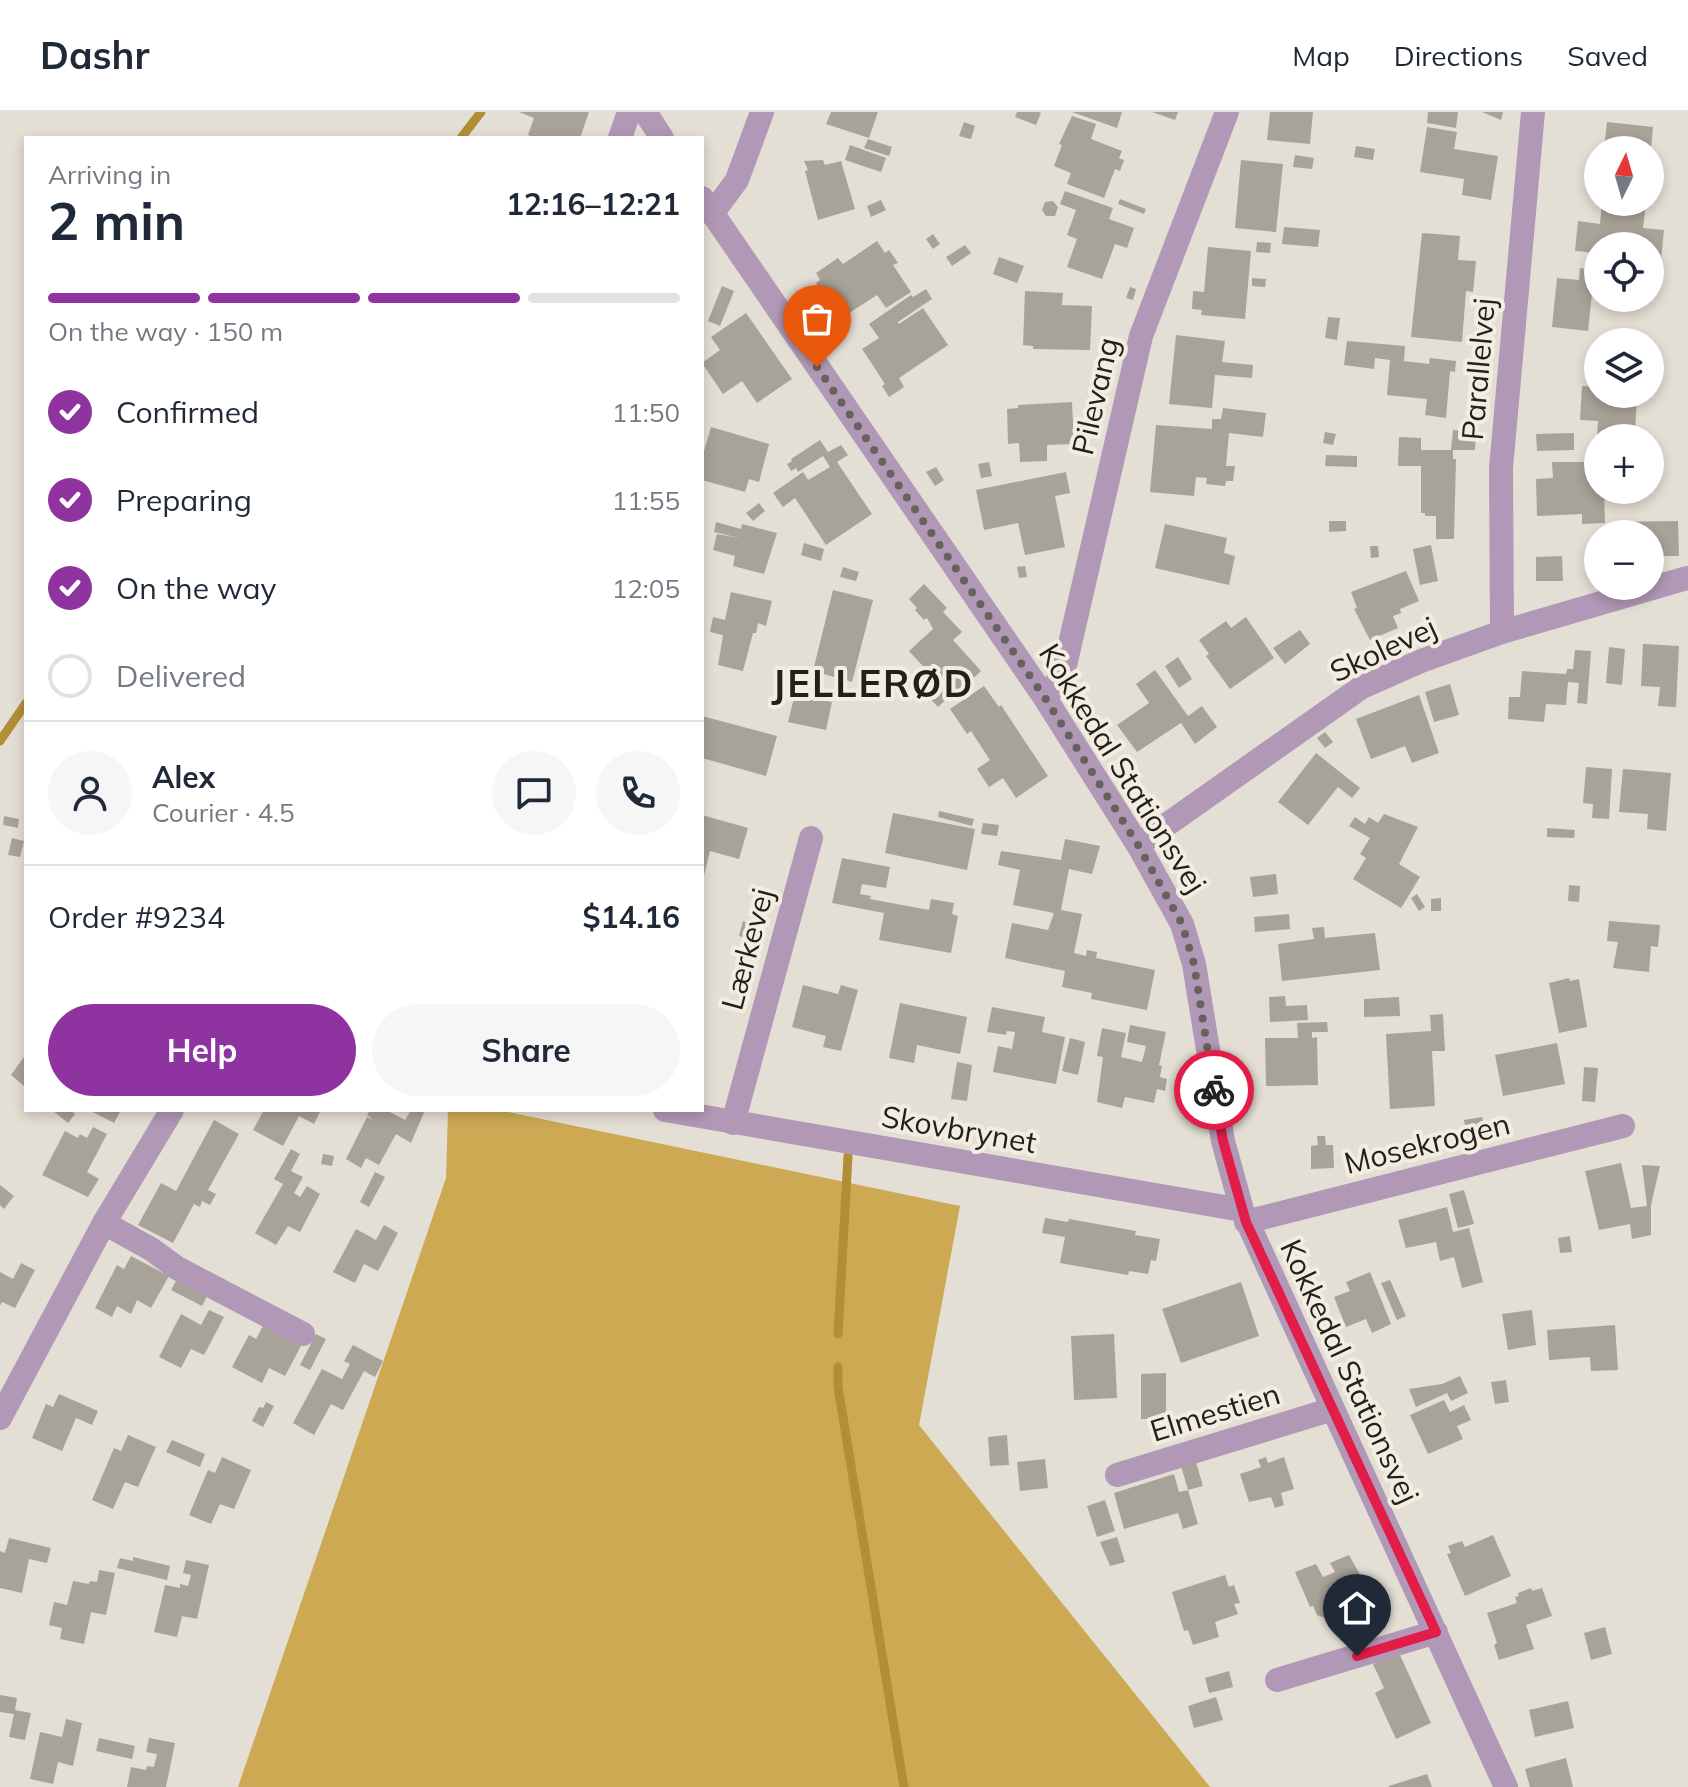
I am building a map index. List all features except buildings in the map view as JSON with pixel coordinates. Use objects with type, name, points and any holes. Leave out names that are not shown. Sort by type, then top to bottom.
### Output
[{"type":"street","points":[[621,136],[629,112]]},
{"type":"street","points":[[645,112],[661,136]]},
{"type":"street","points":[[707,206],[737,180],[762,112]]},
{"type":"street","name":"Pilevang","points":[[1045,698],[1063,674],[1141,336],[1227,112]]},
{"type":"street","name":"Parallelvej","points":[[1502,632],[1501,468],[1533,112]]},
{"type":"street","name":"Kokkedal Stationsvej","points":[[707,206],[1045,698],[1138,845],[1182,924],[1194,964],[1223,1141],[1244,1216],[1506,1787]]},
{"type":"street","name":"Skolevej","points":[[1138,845],[1362,687],[1421,661],[1502,632],[1687,578]]},
{"type":"street","name":"Lærkevej","points":[[733,1123],[811,838]]},
{"type":"street","points":[[0,1418],[104,1223],[171,1112]]},
{"type":"street","name":"Skovbrynet","points":[[675,1112],[1244,1216]]},
{"type":"street","name":"Mosekrogen","points":[[1244,1216],[1623,1126]]},
{"type":"street","points":[[104,1223],[151,1249],[177,1268],[303,1334]]},
{"type":"street","name":"Elmestien","points":[[1117,1475],[1333,1409]]},
{"type":"street","points":[[1277,1680],[1436,1632]]},
{"type":"shaded area","points":[[448,1112],[508,1112],[960,1206],[919,1425],[1210,1787],[238,1787],[446,1178]]},
{"type":"waterway","points":[[463,136],[481,112]]},
{"type":"waterway","points":[[0,741],[24,706]]},
{"type":"waterway","points":[[838,1334],[848,1156]]},
{"type":"waterway","points":[[838,1367],[838,1387],[904,1787]]},
{"type":"way so far","points":[[817,367],[1045,698],[1138,845],[1182,924],[1194,964],[1214,1090]]},
{"type":"district","name":"JELLERØD","points":[[873,683]]},
{"type":"route","points":[[1214,1090],[1223,1141],[1246,1222],[1436,1632],[1357,1656]]}]
